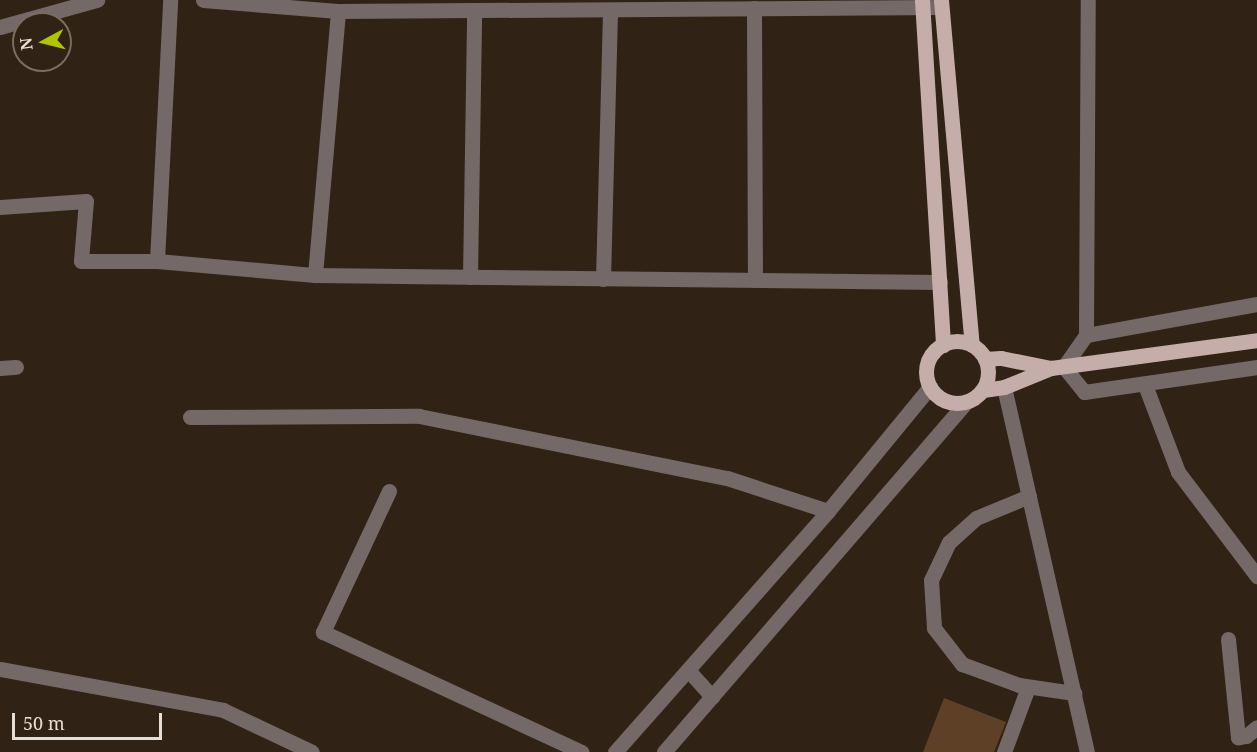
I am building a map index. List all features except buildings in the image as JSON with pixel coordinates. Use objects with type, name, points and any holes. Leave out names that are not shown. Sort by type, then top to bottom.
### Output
[{"type":"main road","points":[[923,4],[943,345]]},
{"type":"main road","points":[[941,4],[972,345]]},
{"type":"main road","points":[[983,390],[988,380],[985,359],[972,345],[962,341],[943,345],[930,359],[927,378],[930,387],[945,401],[966,402],[983,390],[1004,387],[1057,368],[1257,340]]},
{"type":"main road","points":[[985,359],[1001,358],[1057,368]]},
{"type":"street","points":[[0,27],[97,0]]},
{"type":"street","points":[[157,261],[170,0]]},
{"type":"street","points":[[203,0],[338,11],[610,10],[941,4]]},
{"type":"street","points":[[1086,335],[1088,0]]},
{"type":"street","points":[[754,8],[755,280]]},
{"type":"street","points":[[470,277],[474,10]]},
{"type":"street","points":[[603,279],[610,10]]},
{"type":"street","points":[[315,275],[338,11]]},
{"type":"street","points":[[0,207],[86,201],[81,261],[157,261],[315,275],[940,282]]},
{"type":"street","points":[[1257,304],[1086,335],[1057,368],[1084,392],[1257,367]]},
{"type":"street","points":[[0,368],[16,367]]},
{"type":"street","points":[[1145,385],[1178,472],[1257,576]]},
{"type":"street","points":[[615,752],[828,511],[930,387]]},
{"type":"street","points":[[1004,387],[1088,752]]},
{"type":"street","points":[[664,752],[966,402]]},
{"type":"street","points":[[190,417],[419,416],[727,478],[828,511]]},
{"type":"street","points":[[389,491],[323,632],[581,752]]},
{"type":"street","points":[[1029,496],[976,518],[949,542],[931,580],[934,628],[962,664],[1028,687],[1074,693]]},
{"type":"street","points":[[1228,639],[1238,737],[1246,736],[1257,727]]},
{"type":"street","points":[[0,669],[223,710],[312,752]]},
{"type":"street","points":[[688,670],[712,697]]},
{"type":"street","points":[[1004,752],[1028,687]]}]
